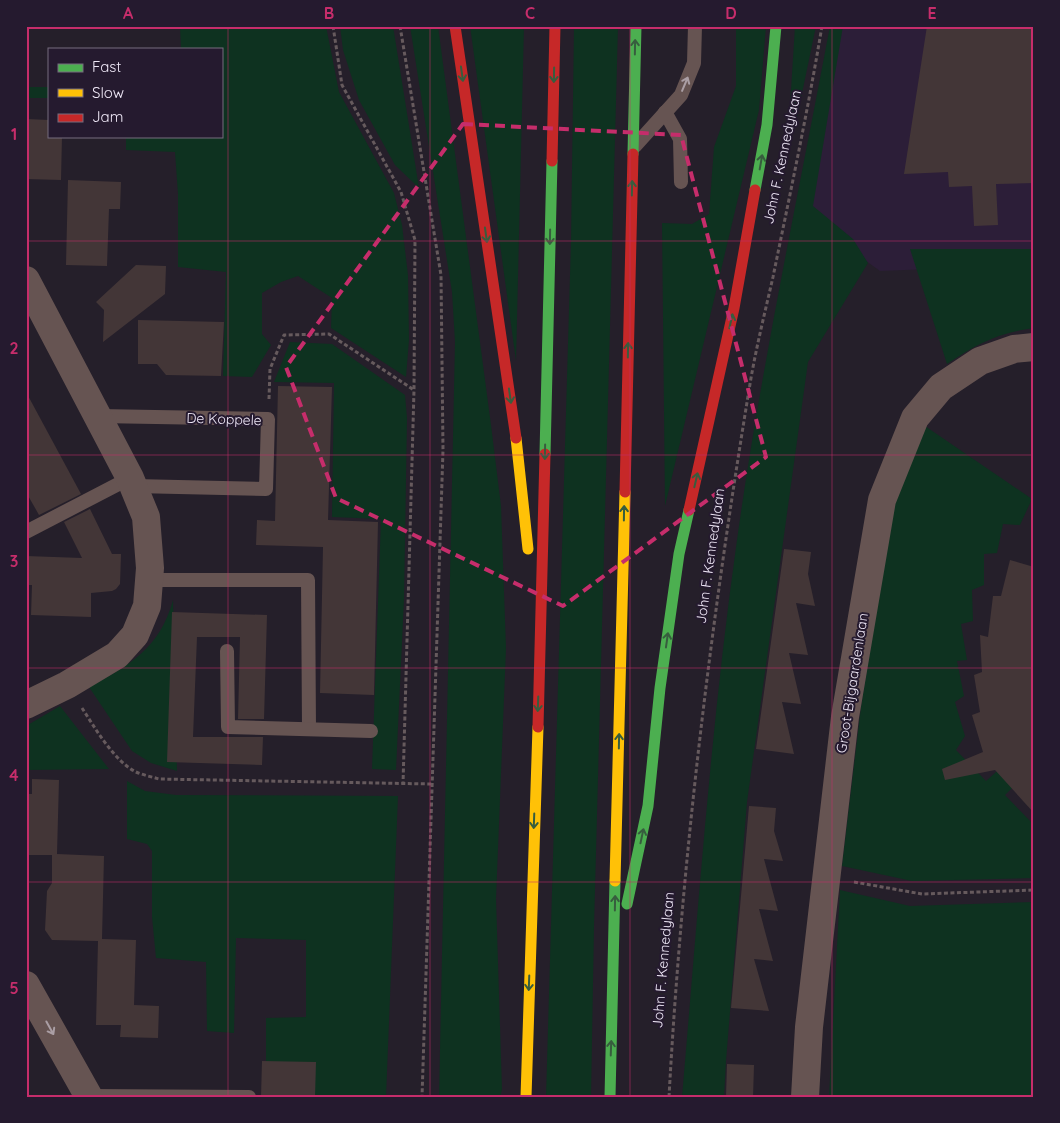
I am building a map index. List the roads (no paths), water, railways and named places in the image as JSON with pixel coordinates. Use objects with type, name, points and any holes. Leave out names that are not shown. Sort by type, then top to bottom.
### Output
[{"type":"main road","points":[[455,26],[516,438],[540,655]]},
{"type":"main road","points":[[526,1097],[540,655],[556,26]]},
{"type":"main road","points":[[610,1097],[636,26]]},
{"type":"main road","points":[[613,970],[648,806],[660,688],[680,554],[734,308],[768,125],[776,26]]},
{"type":"street","points":[[26,280],[132,482],[146,516],[150,580],[147,606],[135,635],[117,655],[67,685],[26,705]]},
{"type":"street","name":"Groot-Bijgaardenlaan","points":[[805,1097],[809,1027],[845,717],[882,500],[915,418],[941,387],[980,361],[1014,348],[1034,347]]},
{"type":"street","points":[[26,985],[89,1096]]},
{"type":"lane","points":[[633,148],[681,95],[694,63],[695,26]]},
{"type":"lane","points":[[665,112],[680,139],[681,182]]},
{"type":"lane","name":"De Koppele","points":[[26,532],[132,482],[266,489],[268,419],[98,416]]},
{"type":"lane","points":[[150,580],[308,580],[309,729]]},
{"type":"lane","points":[[228,651],[228,728],[371,731]]},
{"type":"lane","points":[[89,1096],[249,1097]]}]
